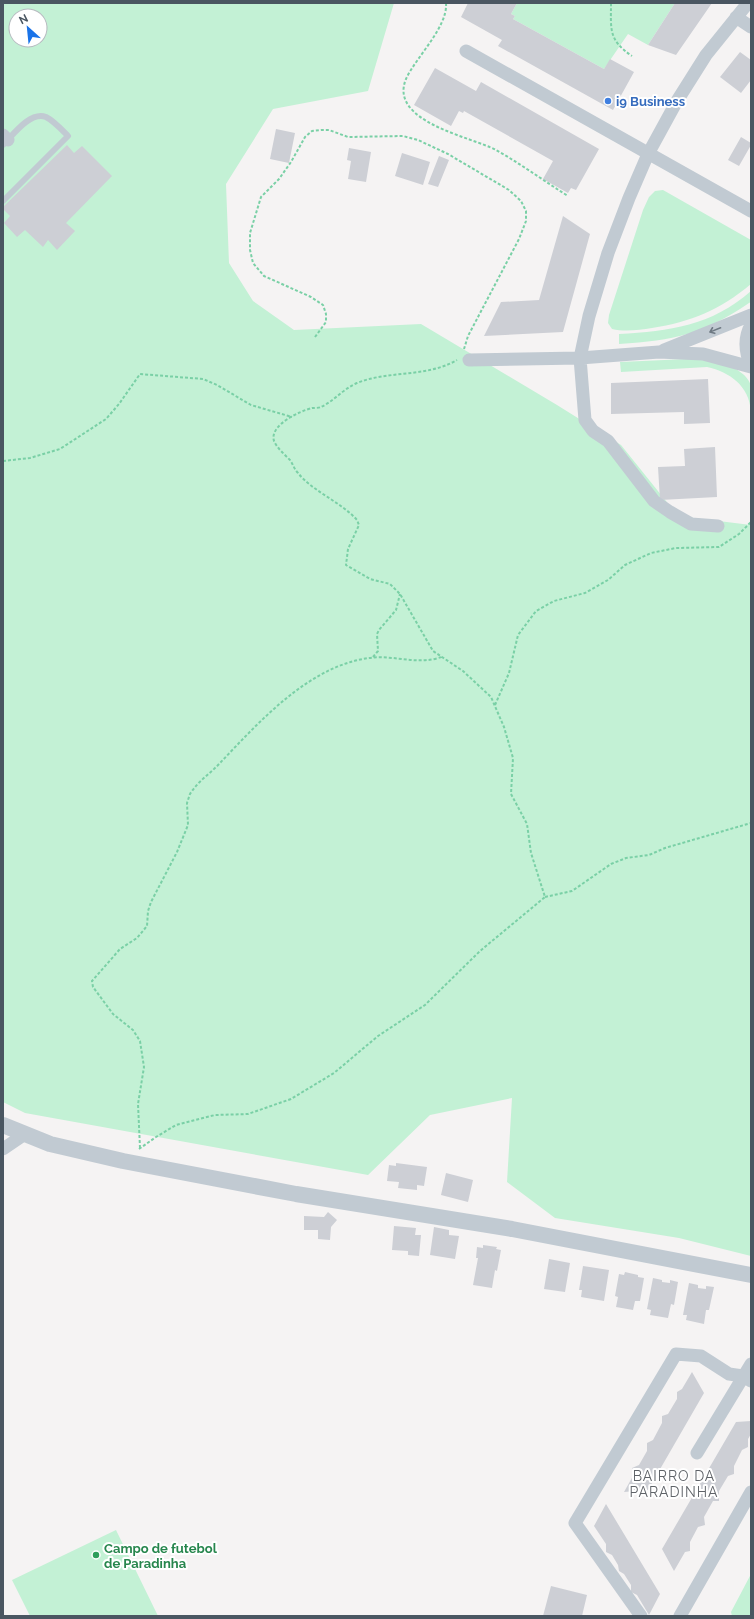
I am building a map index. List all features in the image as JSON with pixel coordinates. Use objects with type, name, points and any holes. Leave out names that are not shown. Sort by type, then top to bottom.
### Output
[{"type":"street","points":[[718,526],[691,524],[654,501],[608,441],[593,431],[585,420],[580,358],[589,316],[608,253],[648,154],[677,101],[706,55],[748,3]]},
{"type":"street","points":[[736,16],[751,27]]},
{"type":"street","points":[[466,51],[751,211]]},
{"type":"street","points":[[659,352],[751,315]]},
{"type":"street","points":[[751,325],[748,330],[745,343],[747,356],[751,367]]},
{"type":"street","points":[[467,358],[580,358],[659,352],[703,354],[751,367]]},
{"type":"street","points":[[3,1125],[50,1144],[124,1161],[296,1194],[512,1230],[751,1275]]},
{"type":"street","points":[[3,1149],[25,1134]]},
{"type":"street","points":[[641,1616],[575,1523],[676,1354],[701,1356],[729,1374],[747,1379]]},
{"type":"street","points":[[696,1453],[747,1379],[751,1364]]},
{"type":"street","points":[[680,1616],[751,1492]]},
{"type":"lane","points":[[3,201],[68,136],[50,119],[40,116],[29,120],[5,140]]},
{"type":"path","points":[[446,3],[447,11],[429,46],[411,69],[405,82],[404,95],[407,104],[413,111],[429,123],[443,130],[496,150],[568,196]]},
{"type":"path","points":[[611,3],[611,31],[614,40],[622,49],[632,56]]},
{"type":"path","points":[[315,337],[326,322],[326,314],[323,305],[310,297],[264,276],[253,262],[250,250],[250,233],[261,197],[279,179],[291,162],[305,137],[312,131],[329,130],[348,137],[404,136],[418,140],[448,154],[509,190],[521,201],[526,211],[526,221],[519,239],[468,336],[467,358],[439,368],[415,373],[389,374],[356,383],[320,408],[312,408],[279,425],[274,432],[274,440],[278,448],[291,462],[298,473],[358,520],[359,525],[348,549],[346,565],[370,579],[390,584],[400,594],[433,651],[468,676],[491,697],[504,727],[513,758],[511,794],[527,824],[532,853],[545,897]]},
{"type":"path","points":[[3,461],[30,458],[60,449],[106,420],[140,374],[155,374],[202,379],[251,405],[293,417]]},
{"type":"path","points":[[494,705],[509,673],[518,635],[536,611],[554,600],[585,593],[608,580],[625,565],[651,553],[676,548],[719,547],[739,534],[751,522]]},
{"type":"path","points":[[373,658],[378,651],[377,634],[396,610],[400,594]]},
{"type":"path","points":[[140,1148],[138,1104],[144,1067],[140,1041],[134,1030],[113,1014],[93,987],[92,981],[120,949],[133,942],[147,926],[148,911],[151,902],[188,824],[189,819],[187,803],[193,789],[286,698],[310,681],[328,671],[357,661],[373,658],[428,660],[443,657]]},
{"type":"path","points":[[124,1161],[140,1148],[176,1125],[215,1115],[248,1114],[291,1100],[334,1073],[378,1036],[425,1005],[480,951],[545,897],[572,891],[611,864],[626,858],[649,855],[665,848],[751,823]]},
{"type":"green space","points":[[3,3],[394,3],[368,91],[273,109],[226,184],[229,263],[253,301],[294,330],[421,324],[621,445],[678,516],[751,525],[751,1256],[679,1238],[555,1218],[507,1182],[512,1098],[430,1115],[368,1175],[25,1113],[3,1102]]},
{"type":"green space","points":[[517,3],[675,3],[648,45],[628,34],[604,69],[513,19],[515,16],[511,14]]},
{"type":"green space","points":[[663,190],[751,240],[751,284],[716,308],[704,314],[680,322],[627,331],[612,329],[608,323],[609,315],[643,210],[649,197],[655,191]]},
{"type":"green space","points":[[751,291],[751,302],[732,314],[702,329],[672,338],[619,344],[619,334],[656,331],[705,319],[736,303]]},
{"type":"green space","points":[[709,358],[740,371],[749,380],[752,392],[751,411],[747,394],[742,387],[731,377],[715,369],[707,367],[621,372],[620,362]]},
{"type":"green space","name":"Campo de futebol de Paradinha","points":[[116,1530],[158,1616],[30,1616],[12,1580]]},
{"type":"green space","points":[[751,1574],[751,1616],[732,1616],[731,1612]]},
{"type":"building","points":[[468,3],[517,3],[511,14],[515,16],[513,19],[604,69],[610,59],[634,72],[613,110],[498,46],[502,40],[461,17]]},
{"type":"building","points":[[675,3],[712,3],[676,55],[648,45]]},
{"type":"building","points":[[740,52],[751,60],[751,80],[741,93],[720,77]]},
{"type":"building","points":[[435,68],[476,91],[481,82],[599,149],[576,190],[571,188],[568,193],[543,179],[553,161],[464,111],[463,113],[459,111],[451,126],[414,105]]},
{"type":"building","points":[[276,129],[295,133],[289,163],[270,159]]},
{"type":"building","points":[[741,137],[751,143],[751,145],[739,166],[728,160]]},
{"type":"building","points":[[67,145],[74,153],[82,146],[112,176],[66,223],[75,231],[57,250],[48,240],[43,247],[25,230],[17,237],[4,223],[10,216],[3,209],[3,207]]},
{"type":"building","points":[[349,148],[371,152],[366,182],[348,179],[351,161],[347,160]]},
{"type":"building","points":[[402,153],[430,162],[423,185],[395,176]]},
{"type":"building","points":[[439,156],[449,160],[438,187],[428,184]]},
{"type":"building","points":[[563,216],[590,234],[563,332],[484,336],[501,302],[539,300]]},
{"type":"building","points":[[708,379],[710,423],[684,424],[684,412],[611,414],[611,383]]},
{"type":"building","points":[[715,447],[717,497],[660,500],[658,467],[685,466],[684,449]]},
{"type":"building","points":[[396,1163],[427,1167],[424,1186],[417,1185],[417,1190],[398,1188],[399,1182],[387,1181],[389,1165],[396,1166]]},
{"type":"building","points":[[446,1173],[473,1180],[468,1202],[441,1195]]},
{"type":"building","points":[[328,1212],[337,1220],[331,1227],[330,1240],[318,1239],[318,1230],[304,1230],[304,1216],[324,1217]]},
{"type":"building","points":[[394,1226],[416,1228],[415,1235],[421,1235],[419,1256],[408,1255],[408,1251],[392,1250]]},
{"type":"building","points":[[434,1227],[449,1230],[449,1235],[459,1236],[455,1259],[430,1255]]},
{"type":"building","points":[[483,1245],[497,1247],[496,1249],[501,1250],[497,1271],[495,1270],[492,1288],[473,1285],[478,1258],[476,1258],[477,1247],[483,1248]]},
{"type":"building","points":[[549,1259],[570,1263],[565,1292],[544,1289]]},
{"type":"building","points":[[583,1266],[609,1270],[604,1301],[581,1297],[582,1290],[579,1290]]},
{"type":"building","points":[[625,1272],[644,1278],[640,1301],[635,1301],[633,1310],[616,1307],[618,1297],[615,1296],[619,1274],[624,1275]]},
{"type":"building","points":[[653,1278],[662,1280],[662,1282],[670,1283],[670,1280],[678,1282],[674,1305],[671,1304],[668,1318],[650,1315],[651,1310],[647,1309]]},
{"type":"building","points":[[689,1283],[698,1285],[698,1288],[706,1289],[706,1286],[714,1287],[709,1310],[706,1310],[704,1324],[686,1320],[687,1315],[683,1315]]},
{"type":"building","points":[[692,1372],[704,1393],[648,1490],[624,1492],[633,1476],[632,1468],[639,1465],[647,1451],[647,1443],[653,1440],[662,1423],[662,1416],[668,1414],[677,1399],[677,1392],[682,1389]]},
{"type":"building","points":[[751,1421],[751,1434],[748,1439],[748,1447],[742,1450],[734,1466],[734,1474],[728,1476],[719,1491],[719,1501],[713,1501],[704,1517],[705,1525],[698,1527],[690,1542],[690,1551],[685,1552],[674,1571],[662,1549],[736,1422]]},
{"type":"building","points":[[606,1504],[660,1594],[649,1615],[637,1595],[631,1592],[631,1585],[624,1574],[619,1571],[618,1565],[612,1555],[606,1552],[606,1544],[594,1526]]},
{"type":"building","points":[[551,1586],[587,1595],[582,1616],[543,1616]]},
{"type":"place","name":"i9 Business","points":[[608,101]]},
{"type":"place","name":"Campo de futebol de Paradinha","points":[[96,1555]]},
{"type":"district","name":"BAIRRO DA PARADINHA","points":[[674,1484]]}]
